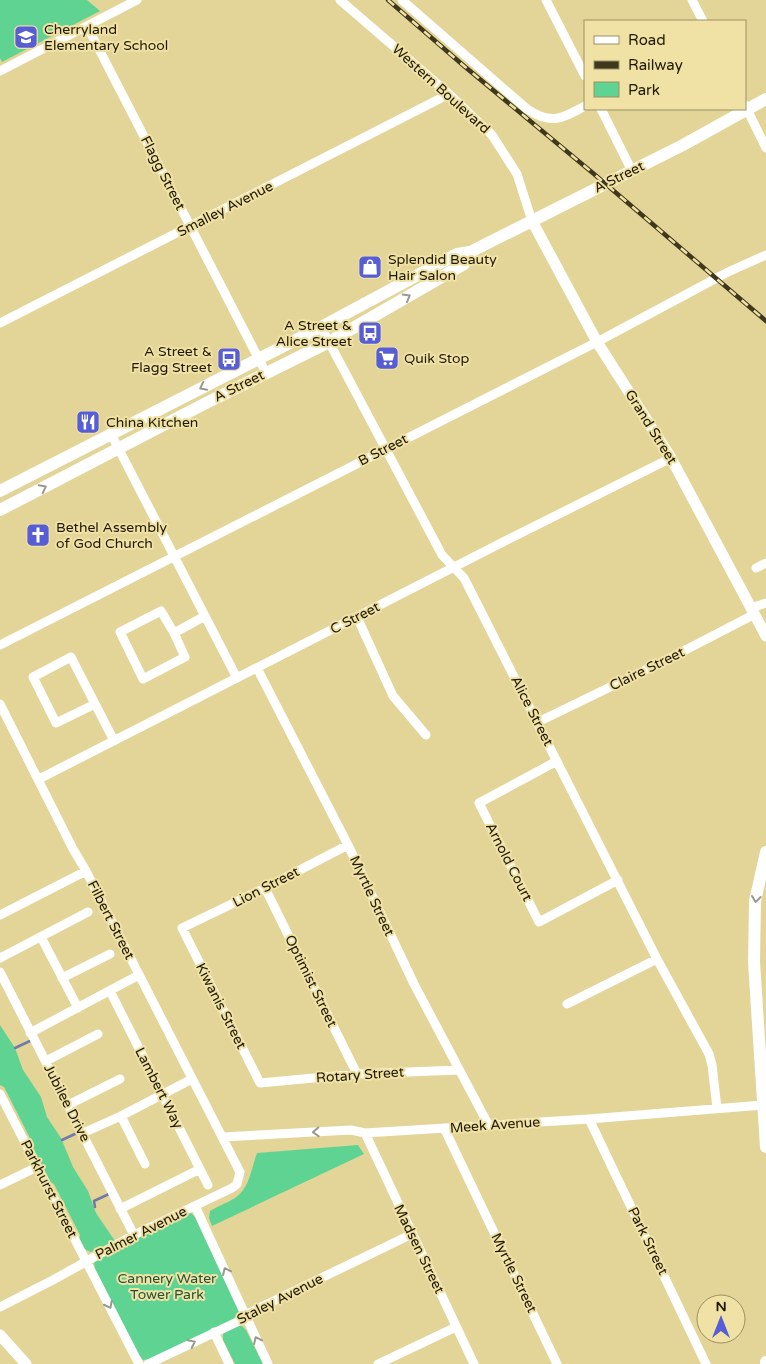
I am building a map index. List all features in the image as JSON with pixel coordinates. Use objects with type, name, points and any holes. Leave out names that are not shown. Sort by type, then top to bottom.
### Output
[{"type":"main road","name":"A Street","points":[[746,107],[766,99]]},
{"type":"main road","name":"A Street","points":[[0,491],[321,327],[457,254],[470,252],[632,171],[741,110]]},
{"type":"main road","name":"A Street","points":[[0,510],[330,342],[464,264],[470,252]]},
{"type":"main road","points":[[766,852],[755,900],[754,927],[754,962],[765,1105],[766,1147]]},
{"type":"street","points":[[0,71],[137,0]]},
{"type":"street","name":"Western Boulevard","points":[[340,0],[449,94],[492,136],[517,174],[532,221]]},
{"type":"street","points":[[402,0],[537,116],[548,120],[558,119],[584,106]]},
{"type":"street","points":[[546,0],[584,74]]},
{"type":"street","points":[[692,0],[702,20]]},
{"type":"street","name":"Flagg Street","points":[[87,26],[266,373]]},
{"type":"street","name":"Smalley Avenue","points":[[0,323],[449,94]]},
{"type":"street","points":[[746,107],[766,148]]},
{"type":"street","points":[[602,110],[632,171]]},
{"type":"street","name":"Grand Street","points":[[532,221],[597,342],[671,458],[758,615],[766,636]]},
{"type":"street","name":"B Street","points":[[0,645],[597,342],[728,272],[766,255]]},
{"type":"street","name":"Alice Street","points":[[321,327],[442,555],[464,578],[657,959],[709,1054],[712,1065],[716,1108]]},
{"type":"street","points":[[111,434],[237,678]]},
{"type":"street","name":"C Street","points":[[39,779],[671,458]]},
{"type":"street","points":[[756,568],[766,563]]},
{"type":"street","name":"Claire Street","points":[[538,722],[758,615],[766,602]]},
{"type":"street","points":[[161,611],[174,634],[185,657],[143,679],[120,632],[161,611]]},
{"type":"street","points":[[174,634],[205,616]]},
{"type":"street","points":[[358,617],[392,696],[426,735]]},
{"type":"street","points":[[95,704],[56,723],[33,677],[71,657],[114,741]]},
{"type":"street","name":"Myrtle Street","points":[[257,668],[348,845],[394,942],[488,1124]]},
{"type":"street","name":"Filbert Street","points":[[0,704],[223,1137]]},
{"type":"street","name":"Arnold Court","points":[[557,762],[479,803],[539,922],[618,880]]},
{"type":"street","name":"Lion Street","points":[[182,928],[348,845]]},
{"type":"street","points":[[0,915],[86,870]]},
{"type":"street","name":"Optimist Street","points":[[265,888],[357,1074]]},
{"type":"street","points":[[0,958],[88,912]]},
{"type":"street","name":"Kiwanis Street","points":[[182,928],[260,1083]]},
{"type":"street","points":[[42,937],[78,1008]]},
{"type":"street","points":[[62,978],[110,954]]},
{"type":"street","points":[[567,1004],[657,959]]},
{"type":"street","name":"Jubilee Drive","points":[[0,972],[134,1235]]},
{"type":"street","points":[[30,1032],[139,975]]},
{"type":"street","name":"Lambert Way","points":[[110,991],[208,1185]]},
{"type":"street","points":[[46,1061],[98,1034]]},
{"type":"street","name":"Rotary Street","points":[[260,1083],[357,1074],[459,1070]]},
{"type":"street","points":[[68,1105],[120,1079]]},
{"type":"street","points":[[83,1133],[121,1116],[192,1079]]},
{"type":"street","name":"Parkhurst Street","points":[[0,1094],[139,1364]]},
{"type":"street","name":"Meek Avenue","points":[[223,1137],[351,1130],[364,1133],[589,1119],[765,1105]]},
{"type":"street","points":[[121,1116],[145,1164]]},
{"type":"street","name":"Park Street","points":[[589,1119],[706,1364]]},
{"type":"street","name":"Myrtle Street","points":[[444,1128],[557,1364]]},
{"type":"street","name":"Madsen Street","points":[[364,1133],[474,1364]]},
{"type":"street","name":"Palmer Avenue","points":[[0,1307],[87,1262],[134,1235],[232,1188],[238,1181],[239,1168],[223,1137]]},
{"type":"street","points":[[0,1185],[37,1167]]},
{"type":"street","points":[[120,1209],[200,1169]]},
{"type":"street","points":[[195,1206],[268,1364]]},
{"type":"street","name":"Staley Avenue","points":[[148,1364],[412,1234]]},
{"type":"street","points":[[378,1364],[456,1327]]},
{"type":"street","points":[[214,1332],[229,1364]]},
{"type":"street","points":[[0,1335],[26,1364]]},
{"type":"green space","name":"Cherryland Elementary School","points":[[0,0],[87,0],[100,11],[2,62],[0,58]]},
{"type":"green space","points":[[0,1025],[15,1048],[23,1070],[41,1097],[47,1117],[61,1138],[73,1167],[88,1191],[96,1213],[115,1241],[91,1252],[84,1249],[79,1239],[80,1235],[54,1184],[50,1182],[4,1087],[0,1085]]},
{"type":"green space","points":[[358,1145],[364,1154],[212,1226],[209,1218],[210,1211],[240,1194],[247,1184],[257,1153]]},
{"type":"green space","name":"Cannery Water Tower Park","points":[[191,1213],[195,1217],[240,1313],[235,1319],[150,1359],[143,1360],[138,1354],[95,1269],[94,1262],[98,1258],[183,1214]]},
{"type":"green space","points":[[236,1326],[242,1326],[246,1330],[263,1364],[235,1364],[223,1340],[223,1334]]},
{"type":"waterway","points":[[15,1048],[30,1041]]},
{"type":"waterway","points":[[62,1140],[77,1133]]},
{"type":"waterway","points":[[95,1207],[94,1201],[109,1194]]},
{"type":"railway","points":[[388,0],[766,321]]},
{"type":"place","name":"Cherryland Elementary School","points":[[26,37]]},
{"type":"place","name":"Splendid Beauty Hair Salon","points":[[370,267]]},
{"type":"place","name":"A Street & Alice Street","points":[[370,333]]},
{"type":"place","name":"Quik Stop","points":[[387,358]]},
{"type":"place","name":"A Street & Flagg Street","points":[[229,359]]},
{"type":"place","name":"China Kitchen","points":[[88,422]]},
{"type":"place","name":"Bethel Assembly of God Church","points":[[38,535]]}]
